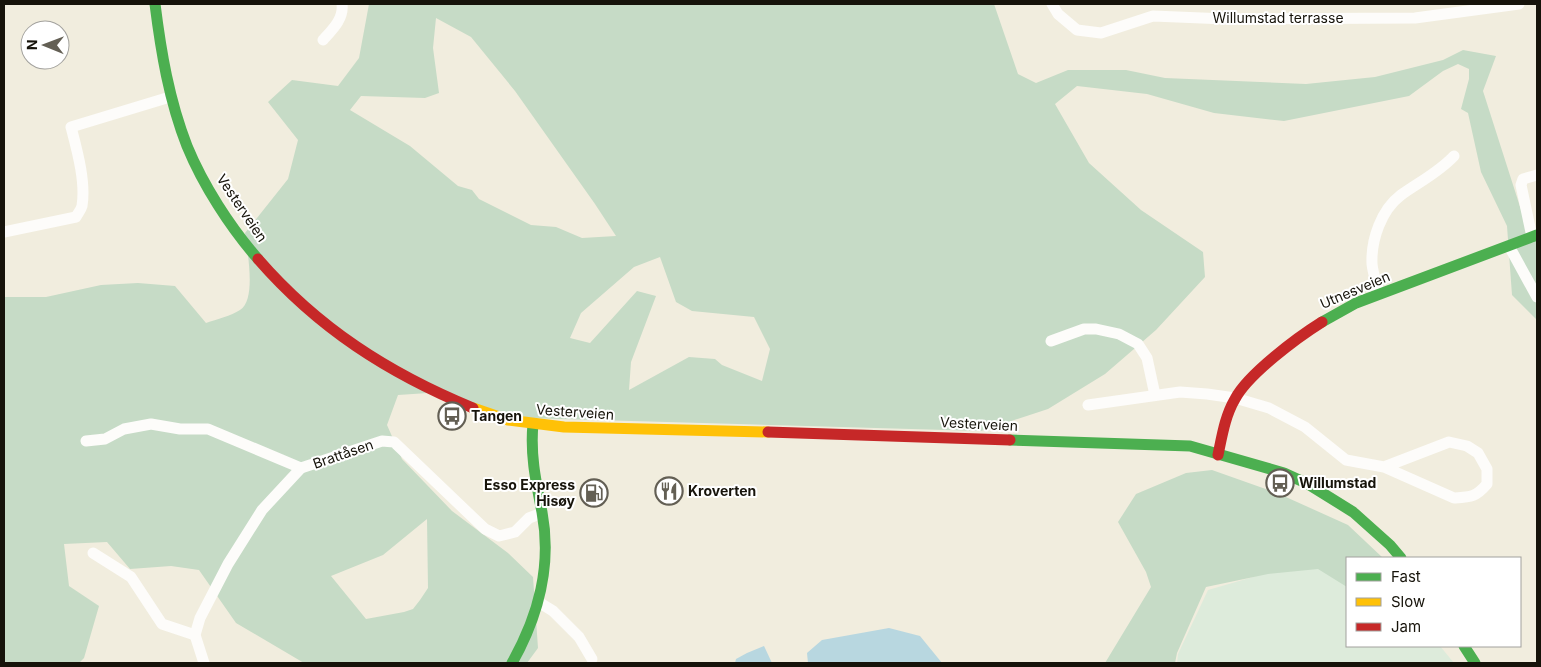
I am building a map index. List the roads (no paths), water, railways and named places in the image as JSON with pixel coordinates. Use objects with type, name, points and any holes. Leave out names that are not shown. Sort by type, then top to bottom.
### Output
[{"type":"main road","name":"Vesterveien","points":[[155,4],[170,97],[187,145],[211,193],[235,231],[273,274],[320,322],[348,343],[419,386],[482,412],[507,419],[533,424],[589,429],[923,436],[1128,446],[1190,455],[1218,455],[1284,473],[1308,484],[1353,512],[1390,545],[1400,557]]},
{"type":"main road","name":"Utnesveien","points":[[1218,455],[1226,422],[1235,398],[1264,368],[1318,323],[1336,312],[1379,294],[1534,236]]},
{"type":"main road","points":[[512,663],[526,641],[540,603],[545,575],[546,543],[542,512],[532,467],[530,444],[533,424]]},
{"type":"main road","points":[[1465,647],[1474,663]]},
{"type":"street","points":[[323,40],[338,22],[343,10],[342,4]]},
{"type":"street","name":"Willumstad terrasse","points":[[1052,4],[1058,14],[1077,30],[1100,33],[1153,16],[1415,18],[1519,4]]},
{"type":"street","points":[[4,232],[76,217],[82,208],[79,161],[71,127],[170,97]]},
{"type":"street","points":[[1379,294],[1372,266],[1373,246],[1382,217],[1399,196],[1426,180],[1454,156]]},
{"type":"street","points":[[1534,236],[1520,185],[1524,179],[1537,175]]},
{"type":"street","points":[[1509,246],[1537,297]]},
{"type":"street","points":[[1051,340],[1084,328],[1119,334],[1138,344],[1147,358],[1155,395]]},
{"type":"street","points":[[1088,405],[1180,392],[1235,398],[1269,408],[1305,427],[1346,460],[1384,467],[1454,498],[1479,494],[1488,484],[1487,469],[1478,453],[1467,446],[1450,442],[1384,467]]},
{"type":"street","points":[[86,441],[105,439],[124,429],[150,424],[180,429],[208,429],[301,468]]},
{"type":"street","name":"Brattåsen","points":[[195,635],[200,618],[228,564],[262,510],[301,468],[382,441],[394,442],[485,529],[499,536],[515,532],[529,518],[542,512]]},
{"type":"street","points":[[93,553],[131,577],[162,624],[195,635],[204,663]]},
{"type":"street","points":[[540,603],[553,611],[579,636],[592,659]]},
{"type":"water","points":[[889,628],[920,636],[942,663],[808,663],[807,653],[822,640]]},
{"type":"water","points":[[764,646],[772,663],[735,663],[736,659]]},
{"type":"place","name":"Tangen","points":[[452,416]]},
{"type":"place","name":"Willumstad","points":[[1280,483]]},
{"type":"place","name":"Kroverten","points":[[669,491]]},
{"type":"place","name":"Esso Express Hisøy","points":[[594,493]]}]
